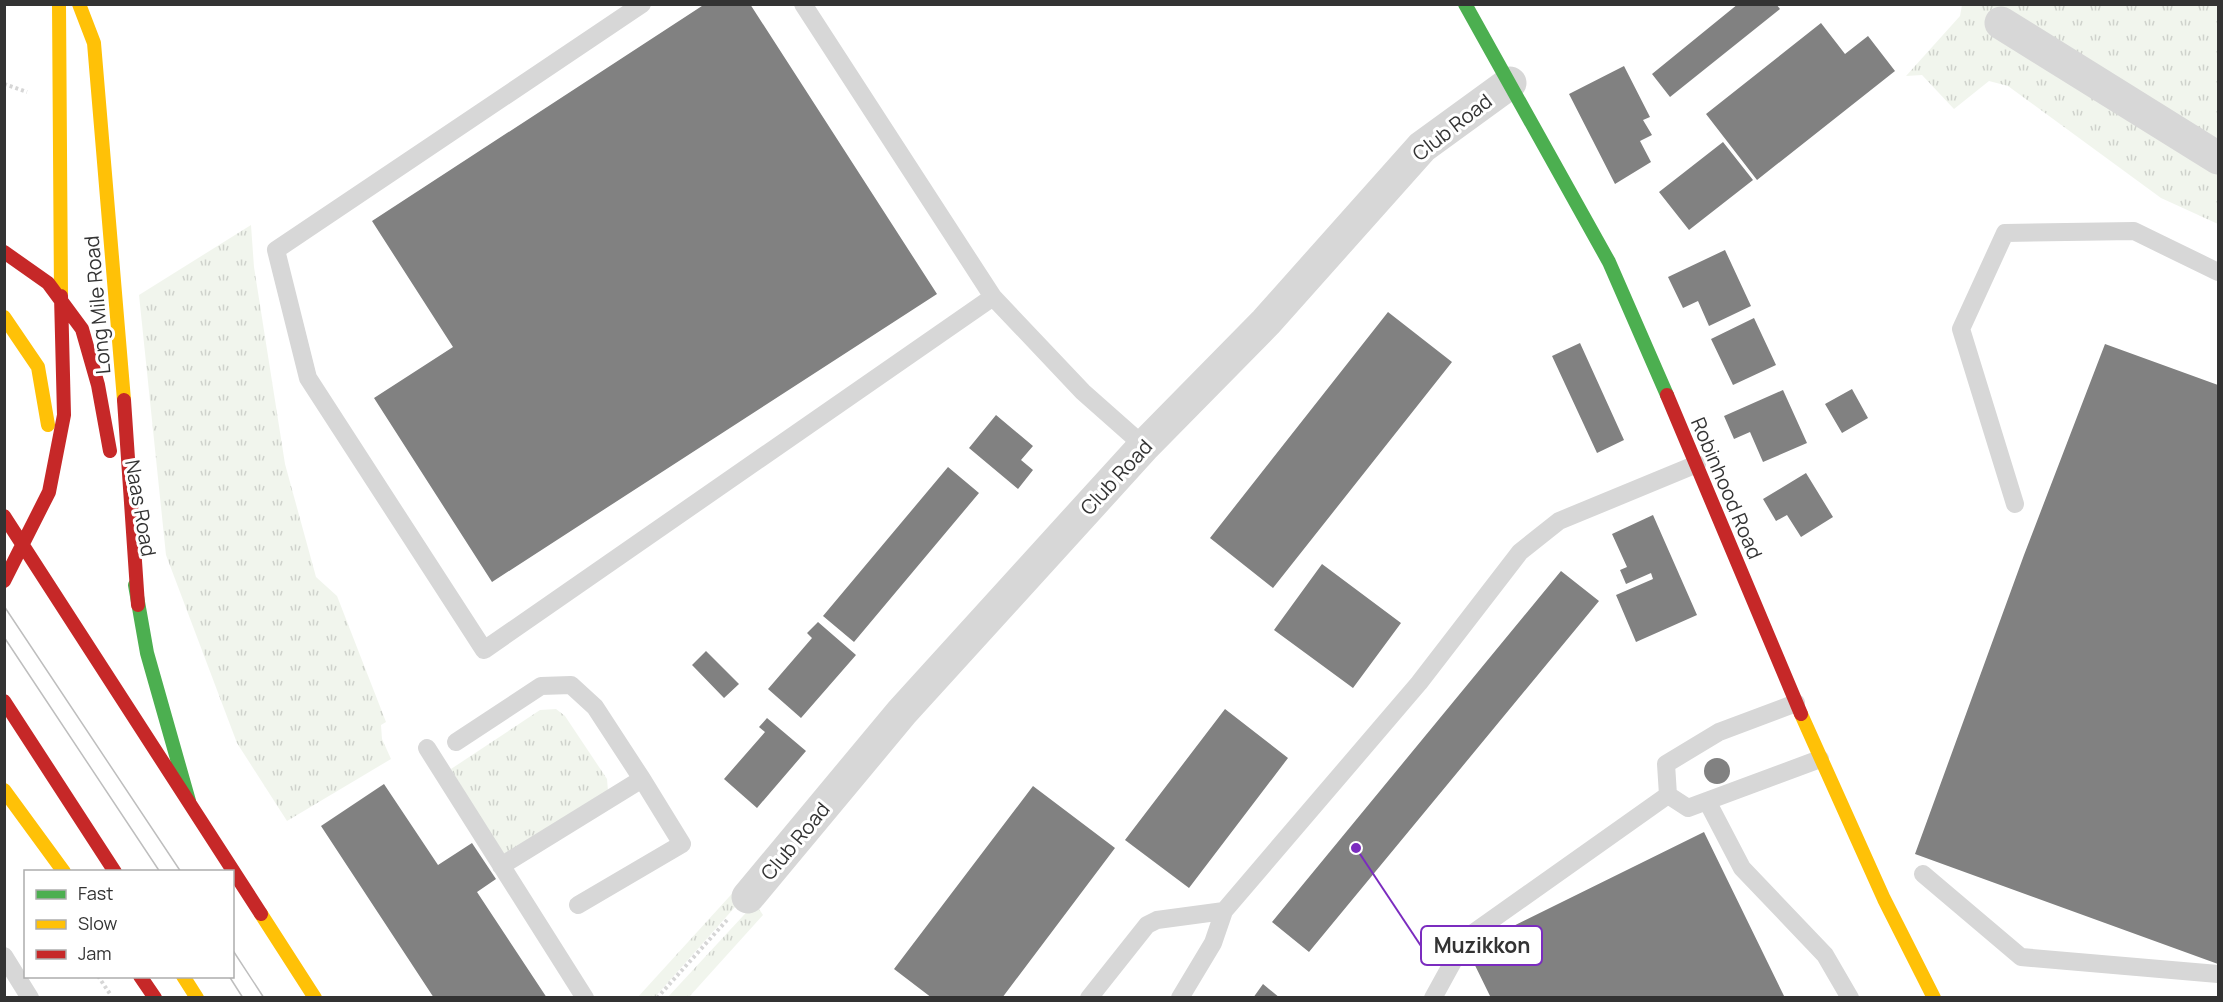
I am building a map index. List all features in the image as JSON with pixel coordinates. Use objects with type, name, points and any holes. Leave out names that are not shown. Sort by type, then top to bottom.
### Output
[{"type":"main road","name":"Long Mile Road","points":[[49,492],[64,415],[59,4]]},
{"type":"main road","name":"Long Mile Road","points":[[79,4],[94,43],[131,476],[138,605]]},
{"type":"main road","name":"Robinhood Road","points":[[1465,4],[1609,262],[1697,464],[1820,759],[1884,900],[1934,998]]},
{"type":"main road","name":"Naas Road","points":[[4,252],[48,283],[82,329],[98,384],[147,653],[189,801]]},
{"type":"main road","points":[[4,317],[38,367],[50,436],[49,492],[4,581]]},
{"type":"main road","name":"Naas Road","points":[[4,516],[233,870]]},
{"type":"main road","points":[[4,701],[114,870]]},
{"type":"main road","points":[[4,790],[63,870]]},
{"type":"main road","name":"Naas Road","points":[[234,871],[315,998]]},
{"type":"main road","points":[[141,978],[155,998]]},
{"type":"main road","points":[[184,978],[196,998]]},
{"type":"street","points":[[2001,23],[2218,158]]},
{"type":"street","name":"Club Road","points":[[748,897],[902,712],[1144,446],[1266,322],[1422,147],[1510,83]]},
{"type":"lane","points":[[642,4],[276,250],[308,378],[484,650],[993,297]]},
{"type":"lane","points":[[803,4],[993,297],[1083,392],[1144,446]]},
{"type":"lane","points":[[2015,504],[1961,329],[2005,233],[2134,231],[2218,272]]},
{"type":"lane","points":[[1180,998],[1213,943],[1224,911],[1419,683],[1520,552],[1559,521],[1697,464]]},
{"type":"lane","points":[[456,742],[541,686],[571,685],[595,707],[682,844],[578,905]]},
{"type":"lane","points":[[1668,795],[1666,764],[1719,732],[1796,704]]},
{"type":"lane","points":[[427,748],[585,998]]},
{"type":"lane","points":[[1668,795],[1688,808],[1820,759]]},
{"type":"lane","points":[[501,866],[642,779]]},
{"type":"lane","points":[[1433,998],[1466,938],[1668,795]]},
{"type":"lane","points":[[1707,801],[1742,868],[1825,955],[1850,998]]},
{"type":"lane","points":[[1923,874],[2020,957],[2218,974]]},
{"type":"lane","points":[[1089,998],[1147,925],[1157,920],[1224,911]]},
{"type":"lane","points":[[4,956],[30,998]]},
{"type":"path","points":[[657,998],[748,897]]},
{"type":"path","points":[[99,978],[112,998]]},
{"type":"green space","points":[[1962,5],[2218,5],[2218,224],[2161,198],[2008,86],[1989,81],[1954,109],[1922,75],[1906,76],[1960,16]]},
{"type":"green space","points":[[251,225],[254,267],[285,464],[316,577],[337,596],[386,722],[381,725],[382,739],[391,759],[287,821],[237,743],[166,555],[139,295]]},
{"type":"green space","points":[[556,709],[565,716],[607,779],[608,791],[516,854],[500,853],[451,769],[540,710]]},
{"type":"green space","points":[[739,886],[743,898],[655,997],[637,998]]},
{"type":"green space","points":[[755,903],[763,915],[689,997],[667,998]]},
{"type":"building","points":[[705,4],[750,4],[937,294],[492,582],[374,398],[453,347],[372,221]]},
{"type":"building","points":[[1738,4],[1776,4],[1780,9],[1670,97],[1652,74]]},
{"type":"building","points":[[1821,23],[1845,54],[1868,36],[1895,71],[1757,180],[1706,114]]},
{"type":"building","points":[[1624,66],[1650,117],[1643,120],[1652,135],[1640,141],[1651,162],[1615,184],[1569,94]]},
{"type":"building","points":[[1723,142],[1753,180],[1689,230],[1659,192]]},
{"type":"building","points":[[1725,250],[1751,306],[1709,326],[1698,301],[1683,308],[1668,277]]},
{"type":"building","points":[[1388,312],[1452,362],[1273,588],[1210,538]]},
{"type":"building","points":[[1754,318],[1776,365],[1733,385],[1711,339]]},
{"type":"building","points":[[1580,343],[1624,440],[1597,453],[1552,356]]},
{"type":"building","points":[[2105,344],[2218,385],[2218,964],[1915,854],[2024,555]]},
{"type":"building","points":[[1852,389],[1868,418],[1842,433],[1825,404]]},
{"type":"building","points":[[1783,390],[1807,443],[1763,462],[1750,432],[1734,439],[1724,416]]},
{"type":"building","points":[[996,415],[1033,446],[1021,460],[1033,470],[1018,489],[969,448]]},
{"type":"building","points":[[948,467],[979,493],[854,642],[823,616]]},
{"type":"building","points":[[1806,473],[1833,517],[1801,537],[1787,515],[1776,521],[1763,499]]},
{"type":"building","points":[[1653,515],[1697,615],[1636,642],[1616,595],[1653,579],[1651,573],[1626,584],[1620,570],[1627,567],[1612,534]]},
{"type":"building","points":[[1322,564],[1401,623],[1353,688],[1274,630]]},
{"type":"building","points":[[1561,571],[1599,601],[1309,952],[1272,922]]},
{"type":"building","points":[[818,622],[856,655],[801,718],[768,689],[812,638],[807,633]]},
{"type":"building","points":[[706,651],[739,684],[724,698],[692,665]]},
{"type":"building","points":[[1225,709],[1288,758],[1189,888],[1125,840]]},
{"type":"building","points":[[767,718],[806,751],[757,808],[724,779],[765,732],[759,727]]},
{"type":"building","points":[[1717,758],[1726,762],[1730,771],[1726,780],[1717,784],[1708,780],[1704,771],[1708,762]]},
{"type":"building","points":[[384,784],[438,865],[472,843],[496,879],[477,892],[547,998],[434,998],[321,826]]},
{"type":"building","points":[[1033,786],[1115,848],[1002,998],[932,998],[894,969]]},
{"type":"building","points":[[1704,832],[1785,998],[1491,998],[1467,949]]},
{"type":"building","points":[[1263,984],[1280,998],[1253,998]]},
{"type":"tram line","points":[[4,606],[180,870]]},
{"type":"tram line","points":[[4,637],[159,870]]},
{"type":"tram line","points":[[234,952],[264,998]]},
{"type":"tram line","points":[[230,978],[243,998]]},
{"type":"traffic: fast","points":[[1465,4],[1609,262],[1667,395]]},
{"type":"traffic: fast","points":[[135,585],[147,653],[189,801]]},
{"type":"traffic: slow","points":[[59,4],[61,296]]},
{"type":"traffic: slow","points":[[79,4],[94,43],[124,400]]},
{"type":"traffic: slow","points":[[4,317],[38,367],[48,425]]},
{"type":"traffic: slow","points":[[1801,714],[1884,899],[1934,998]]},
{"type":"traffic: slow","points":[[4,790],[63,870]]},
{"type":"traffic: slow","points":[[261,914],[315,998]]},
{"type":"traffic: slow","points":[[184,978],[197,998]]},
{"type":"traffic: jam","points":[[4,252],[48,283],[82,329],[98,385],[110,451]]},
{"type":"traffic: jam","points":[[4,581],[49,492],[64,415],[61,296]]},
{"type":"traffic: jam","points":[[1667,395],[1801,714]]},
{"type":"traffic: jam","points":[[124,400],[138,605]]},
{"type":"traffic: jam","points":[[4,516],[233,870]]},
{"type":"traffic: jam","points":[[4,701],[114,870]]},
{"type":"traffic: jam","points":[[234,872],[261,914]]},
{"type":"traffic: jam","points":[[141,978],[155,998]]},
{"type":"place","name":"Muzikkon","points":[[1356,848]]}]
